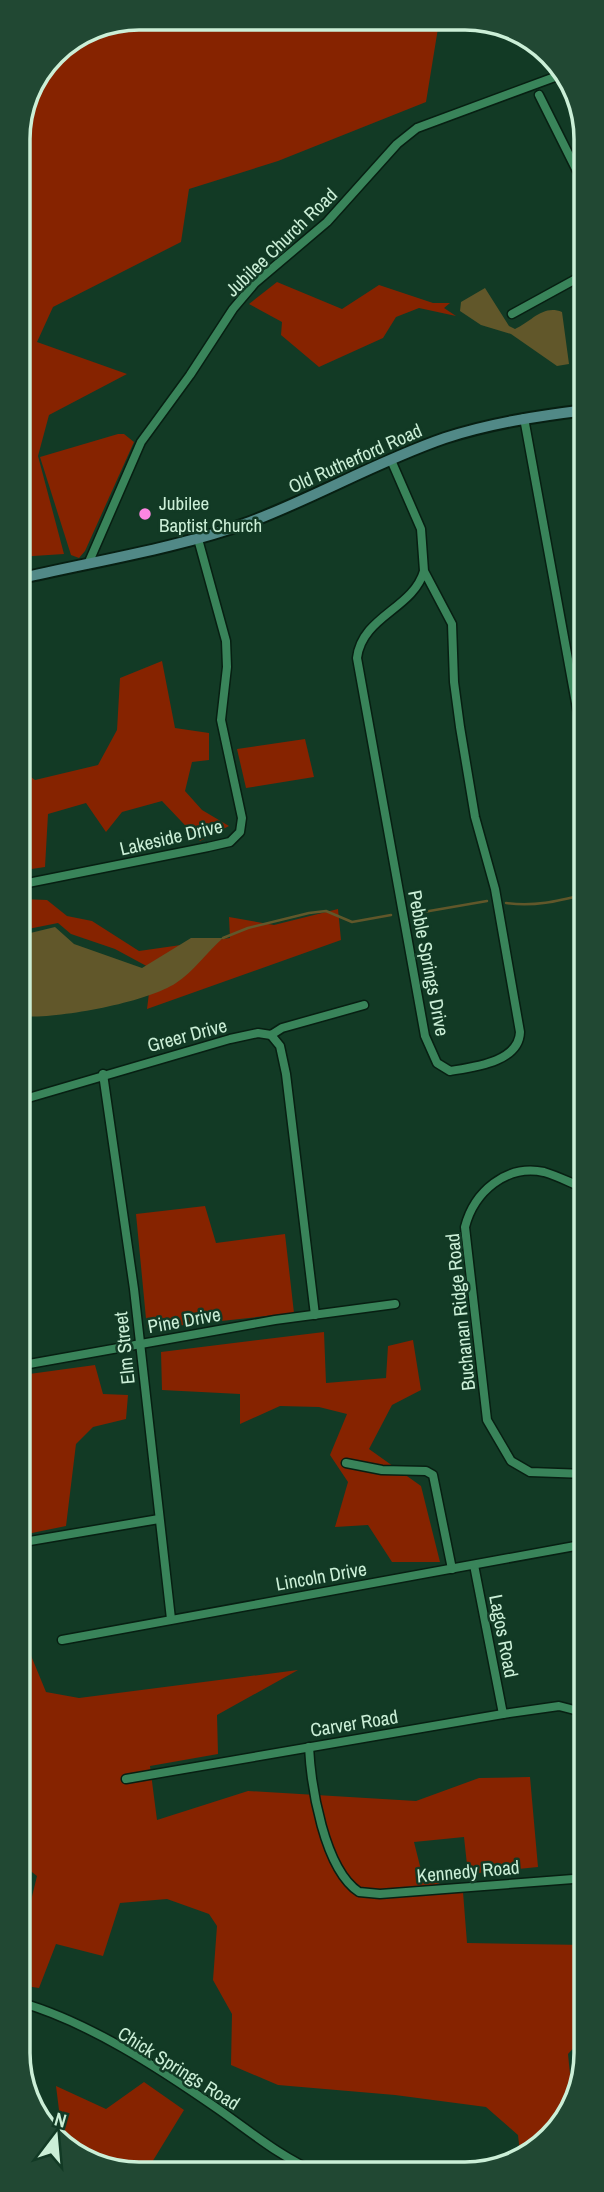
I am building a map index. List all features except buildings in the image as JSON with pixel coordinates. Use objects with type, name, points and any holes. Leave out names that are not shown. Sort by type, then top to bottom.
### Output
[{"type":"street","name":"Jubilee Church Road","points":[[88,564],[141,443],[250,289],[327,222],[397,144],[417,128],[555,77]]},
{"type":"street","points":[[539,95],[574,165]]},
{"type":"street","points":[[512,314],[574,280]]},
{"type":"street","name":"Old Rutherford Road","points":[[30,576],[198,539],[276,511],[445,438],[524,418],[574,412]]},
{"type":"street","points":[[524,418],[574,692]]},
{"type":"street","name":"Pebble Springs Drive","points":[[391,460],[421,529],[424,571],[450,617],[454,631],[454,682],[462,740],[479,837],[495,889],[520,1032],[518,1044],[507,1055],[450,1071],[437,1063],[425,1037],[357,658],[361,642],[370,628],[414,590],[424,571]]},
{"type":"street","name":"Lakeside Drive","points":[[30,883],[208,848],[230,842],[240,832],[242,818],[221,720],[226,642],[198,539]]},
{"type":"street","name":"Greer Drive","points":[[30,1097],[103,1074],[258,1032],[271,1035],[282,1028],[364,1005]]},
{"type":"street","points":[[271,1035],[280,1046],[286,1074],[315,1315]]},
{"type":"street","name":"Elm Street","points":[[103,1074],[139,1344],[171,1619]]},
{"type":"street","name":"Buchanan Ridge Road","points":[[574,1184],[543,1172],[497,1179],[482,1192],[469,1211],[465,1227],[487,1420],[511,1461],[530,1472],[574,1474]]},
{"type":"street","name":"Pine Drive","points":[[30,1364],[394,1304]]},
{"type":"street","points":[[346,1463],[382,1470],[426,1471],[433,1475],[452,1569]]},
{"type":"street","points":[[30,1541],[159,1519]]},
{"type":"street","name":"Lincoln Drive","points":[[62,1640],[574,1546]]},
{"type":"street","name":"Lagos Road","points":[[474,1565],[503,1714]]},
{"type":"street","name":"Carver Road","points":[[126,1779],[503,1714],[559,1706],[574,1710]]},
{"type":"street","name":"Kennedy Road","points":[[309,1746],[313,1783],[329,1846],[339,1869],[354,1889],[365,1894],[380,1894],[574,1879]]},
{"type":"street","name":"Chick Springs Road","points":[[30,2005],[70,2020],[140,2060],[220,2110],[270,2147],[297,2162]]},
{"type":"shaded area","points":[[438,30],[426,102],[278,161],[189,189],[181,242],[53,307],[37,342],[127,374],[49,415],[38,456],[64,554],[30,556],[30,132],[33,110],[48,78],[78,48],[117,32]]},
{"type":"shaded area","points":[[277,282],[342,309],[379,285],[433,303],[450,303],[444,308],[456,316],[419,308],[396,317],[383,338],[319,367],[281,335],[282,322],[249,304]]},
{"type":"shaded area","points":[[485,288],[509,326],[515,329],[543,312],[562,312],[569,364],[557,366],[511,334],[481,325],[460,311],[461,302]]},
{"type":"shaded area","points":[[124,434],[134,442],[85,551],[79,558],[71,555],[40,457]]},
{"type":"shaded area","points":[[162,661],[175,728],[209,733],[209,760],[192,762],[185,791],[202,810],[229,826],[200,841],[162,801],[122,812],[106,832],[86,803],[48,814],[45,867],[30,869],[30,776],[35,780],[98,765],[117,730],[120,678]]},
{"type":"shaded area","points":[[305,739],[314,777],[246,788],[237,749]]},
{"type":"shaded area","points":[[30,899],[47,900],[67,916],[92,921],[139,951],[230,938],[229,917],[274,925],[338,909],[341,940],[147,1009],[152,969],[115,949],[71,934],[58,923],[30,929]]},
{"type":"shaded area","points":[[55,927],[74,944],[142,968],[191,938],[223,938],[183,978],[162,990],[99,1008],[34,1017],[30,1017],[30,933]]},
{"type":"shaded area","points":[[205,1206],[216,1243],[285,1234],[294,1313],[147,1329],[136,1214]]},
{"type":"shaded area","points":[[324,1332],[326,1383],[386,1378],[388,1346],[413,1340],[421,1390],[392,1405],[369,1449],[421,1486],[440,1562],[392,1562],[368,1525],[335,1527],[348,1482],[330,1455],[347,1414],[319,1407],[280,1406],[240,1424],[240,1394],[162,1390],[161,1352]]},
{"type":"shaded area","points":[[95,1365],[103,1394],[128,1395],[126,1419],[93,1427],[76,1444],[66,1526],[30,1533],[30,1374]]},
{"type":"shaded area","points":[[30,1653],[46,1692],[79,1698],[298,1670],[217,1715],[218,1754],[150,1766],[157,1820],[248,1791],[416,1801],[479,1778],[530,1777],[538,1867],[468,1874],[464,1837],[414,1842],[423,1878],[463,1892],[467,1943],[574,1945],[574,2047],[568,2054],[571,2082],[566,2095],[547,2125],[519,2148],[518,2135],[486,2107],[395,2095],[278,2085],[231,2065],[232,2014],[213,1980],[217,1926],[209,1914],[167,1899],[120,1903],[103,1956],[56,1944],[39,1988],[30,1987],[30,1905],[37,1876],[30,1871]]},
{"type":"shaded area","points":[[144,2082],[184,2110],[152,2162],[117,2160],[84,2148],[61,2129],[56,2086],[106,2109]]},
{"type":"waterway","points":[[506,903],[537,904],[574,897]]},
{"type":"waterway","points":[[412,914],[487,901]]},
{"type":"waterway","points":[[223,938],[248,928],[309,913],[326,911],[352,922],[391,915]]},
{"type":"place","name":"Jubilee Baptist Church","points":[[145,514]]}]
